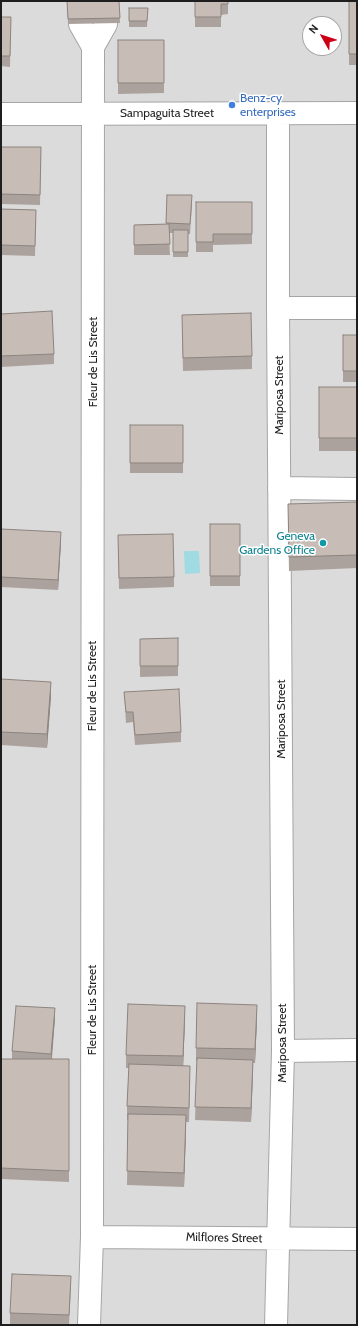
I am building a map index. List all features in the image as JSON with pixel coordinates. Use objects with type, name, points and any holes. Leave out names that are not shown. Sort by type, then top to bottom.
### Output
[{"type":"street","name":"Fleur de Lis Street","points":[[80,24],[93,47]]},
{"type":"street","name":"Fleur de Lis Street","points":[[89,1325],[92,1236],[93,47],[106,24]]},
{"type":"street","name":"Mariposa Street","points":[[276,1325],[283,1050],[278,113]]},
{"type":"street","name":"Sampaguita Street","points":[[1,114],[357,113]]},
{"type":"street","points":[[278,308],[357,308]]},
{"type":"street","points":[[279,488],[357,489]]},
{"type":"street","points":[[283,1050],[357,1050]]},
{"type":"street","name":"Milflores Street","points":[[92,1236],[357,1239]]},
{"type":"shaded area","points":[[1,1],[357,1],[357,1325],[1,1325]]},
{"type":"water","points":[[184,551],[199,551],[200,573],[185,574]]},
{"type":"building","points":[[67,1],[119,1],[120,18],[68,19]]},
{"type":"building","points":[[195,1],[228,1],[228,4],[221,4],[221,17],[195,17]]},
{"type":"building","points":[[349,1],[357,1],[357,54],[349,54]]},
{"type":"building","points":[[129,8],[148,8],[147,21],[129,21]]},
{"type":"building","points":[[1,17],[11,17],[10,56],[1,56]]},
{"type":"building","points":[[118,40],[164,40],[164,83],[118,83]]},
{"type":"building","points":[[1,147],[41,147],[40,195],[1,194]]},
{"type":"building","points":[[167,195],[192,195],[190,224],[166,223]]},
{"type":"building","points":[[196,202],[252,202],[252,234],[213,234],[213,242],[196,242]]},
{"type":"building","points":[[1,209],[36,210],[35,246],[1,245]]},
{"type":"building","points":[[169,224],[170,244],[134,245],[134,225]]},
{"type":"building","points":[[173,230],[188,230],[188,252],[173,252]]},
{"type":"building","points":[[52,311],[54,354],[1,356],[1,314]]},
{"type":"building","points":[[251,313],[252,356],[183,358],[182,315]]},
{"type":"building","points":[[343,335],[357,335],[357,371],[343,371]]},
{"type":"building","points":[[319,387],[357,387],[357,438],[319,438]]},
{"type":"building","points":[[130,425],[183,425],[183,463],[130,463]]},
{"type":"building","name":"Geneva Gardens Office","points":[[357,502],[357,555],[289,557],[288,504]]},
{"type":"building","points":[[210,524],[240,524],[240,576],[210,576]]},
{"type":"building","points":[[1,529],[61,532],[58,580],[1,577]]},
{"type":"building","points":[[173,534],[174,577],[119,578],[118,535]]},
{"type":"building","points":[[178,638],[178,666],[140,666],[140,639]]},
{"type":"building","points":[[1,679],[51,682],[47,734],[1,732]]},
{"type":"building","points":[[179,689],[181,732],[135,735],[133,712],[126,712],[124,692]]},
{"type":"building","points":[[197,1003],[257,1005],[255,1049],[196,1048]]},
{"type":"building","points":[[128,1004],[185,1006],[183,1056],[126,1055]]},
{"type":"building","points":[[16,1006],[55,1008],[51,1054],[12,1051]]},
{"type":"building","points":[[197,1058],[253,1060],[251,1108],[195,1107]]},
{"type":"building","points":[[1,1059],[69,1059],[69,1171],[1,1168]]},
{"type":"building","points":[[129,1064],[190,1066],[189,1108],[127,1106]]},
{"type":"building","points":[[128,1114],[186,1115],[184,1173],[127,1171]]},
{"type":"building","points":[[12,1274],[71,1276],[69,1315],[10,1313]]},
{"type":"place","name":"Benz-cy enterprises","points":[[232,105]]},
{"type":"place","name":"Geneva Gardens Office","points":[[323,543]]}]
